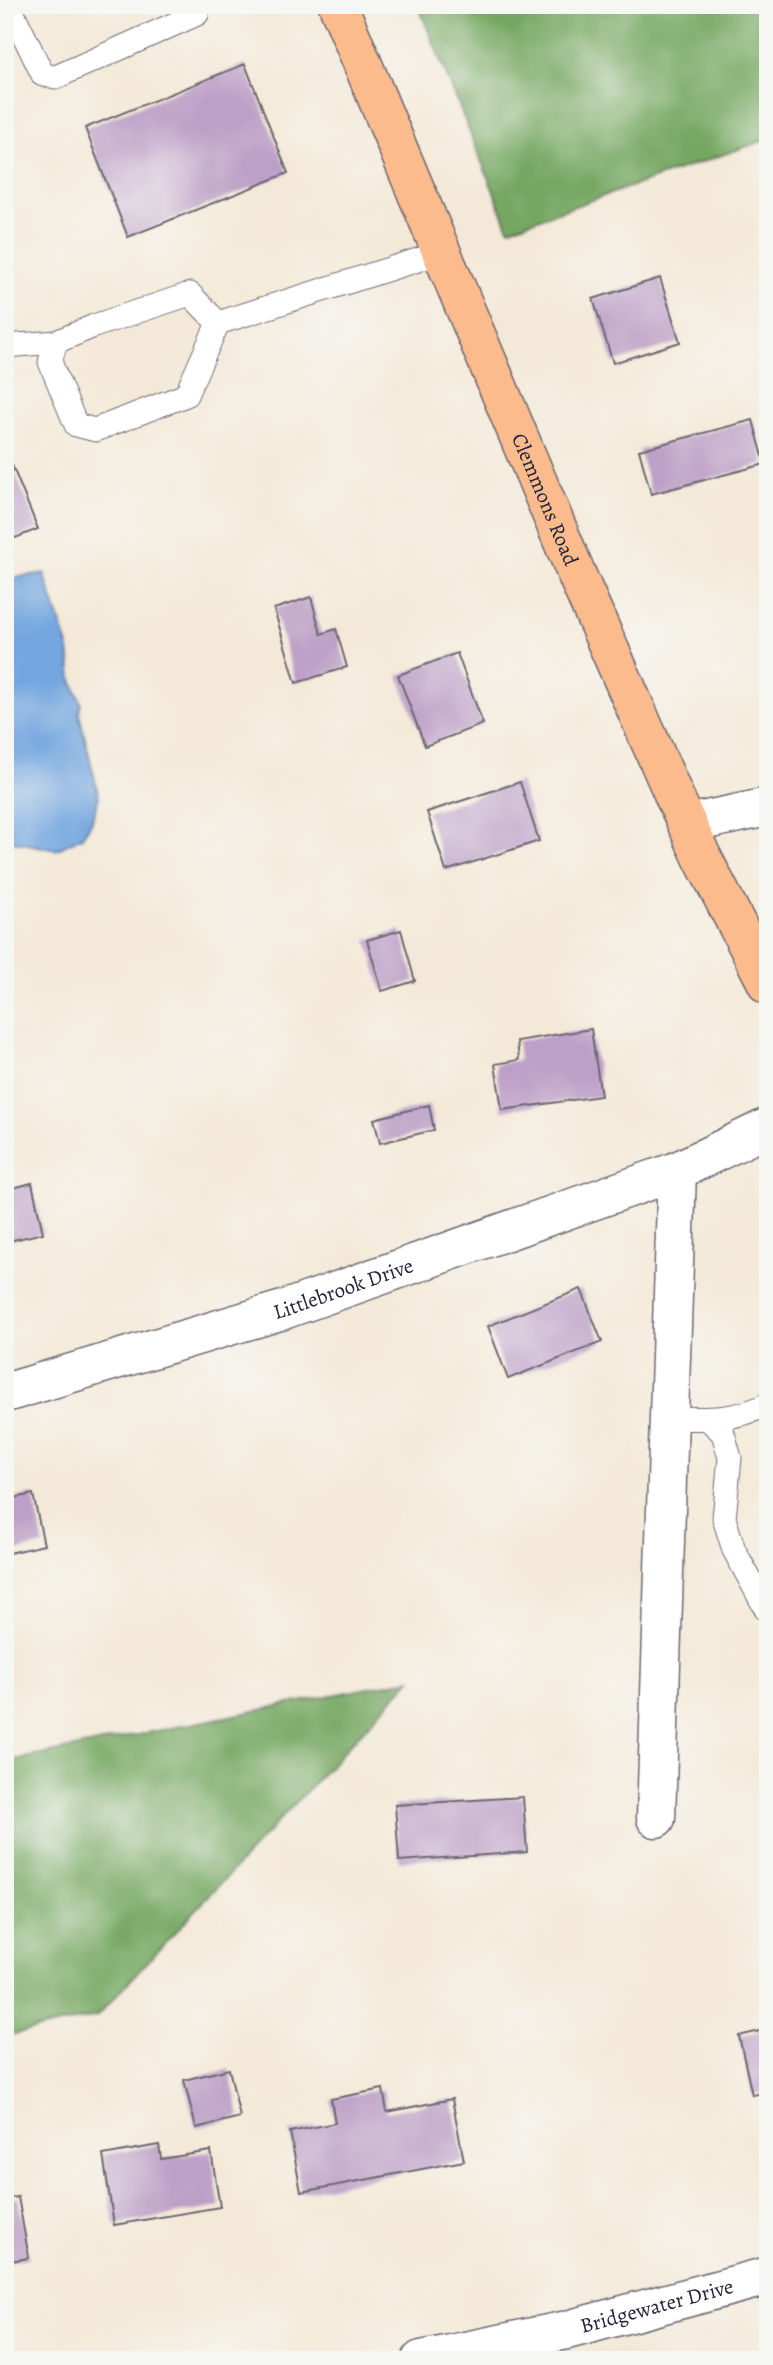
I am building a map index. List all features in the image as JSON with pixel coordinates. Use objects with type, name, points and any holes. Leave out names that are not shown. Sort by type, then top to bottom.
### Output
[{"type":"main road","name":"Clemmons Road","points":[[338,5],[576,573],[687,824],[768,985]]},
{"type":"street","points":[[687,824],[768,807]]},
{"type":"street","name":"Littlebrook Drive","points":[[5,1394],[283,1310],[677,1171],[768,1127]]},
{"type":"street","points":[[656,1818],[677,1171]]},
{"type":"street","name":"Bridgewater Drive","points":[[421,2360],[570,2345],[768,2276]]},
{"type":"lane","points":[[9,5],[43,75],[56,77],[197,14]]},
{"type":"lane","points":[[56,342],[50,362],[76,425],[95,430],[186,395],[218,323],[443,252]]},
{"type":"lane","points":[[5,346],[56,342],[94,326],[190,294],[218,323]]},
{"type":"lane","points":[[669,1418],[741,1416],[768,1404]]},
{"type":"lane","points":[[708,1419],[723,1433],[730,1458],[724,1518],[734,1550],[765,1609]]},
{"type":"green space","points":[[418,5],[768,5],[768,139],[509,229]]},
{"type":"green space","points":[[411,1679],[97,2016],[5,2036],[5,1762]]},
{"type":"water","points":[[44,573],[69,649],[72,680],[81,703],[79,713],[99,797],[91,823],[82,837],[56,850],[13,841],[5,834],[5,579]]},
{"type":"building","points":[[245,64],[288,173],[128,237],[85,128]]},
{"type":"building","points":[[660,278],[680,342],[613,363],[593,299]]},
{"type":"building","points":[[753,420],[765,464],[651,494],[639,450]]},
{"type":"building","points":[[5,448],[38,529],[5,542]]},
{"type":"building","points":[[311,597],[321,634],[336,629],[347,667],[296,683],[274,609]]},
{"type":"building","points":[[457,653],[483,724],[425,746],[398,675]]},
{"type":"building","points":[[520,782],[539,841],[446,871],[427,812]]},
{"type":"building","points":[[401,930],[415,981],[382,991],[367,940]]},
{"type":"building","points":[[591,1029],[601,1096],[502,1110],[495,1064],[519,1060],[517,1041]]},
{"type":"building","points":[[429,1105],[434,1130],[380,1143],[374,1119]]},
{"type":"building","points":[[32,1183],[43,1233],[5,1242],[5,1190]]},
{"type":"building","points":[[581,1289],[602,1342],[508,1379],[488,1326]]},
{"type":"building","points":[[33,1494],[44,1545],[5,1554],[5,1500]]},
{"type":"building","points":[[523,1797],[527,1852],[399,1861],[395,1805]]},
{"type":"building","points":[[768,2029],[768,2092],[752,2095],[739,2036]]},
{"type":"building","points":[[229,2069],[240,2117],[196,2128],[184,2080]]},
{"type":"building","points":[[383,2089],[387,2112],[452,2099],[464,2161],[301,2192],[290,2132],[335,2123],[331,2099]]},
{"type":"building","points":[[159,2145],[161,2159],[211,2151],[220,2207],[114,2225],[103,2155]]},
{"type":"building","points":[[18,2197],[29,2258],[5,2262],[5,2199]]}]
